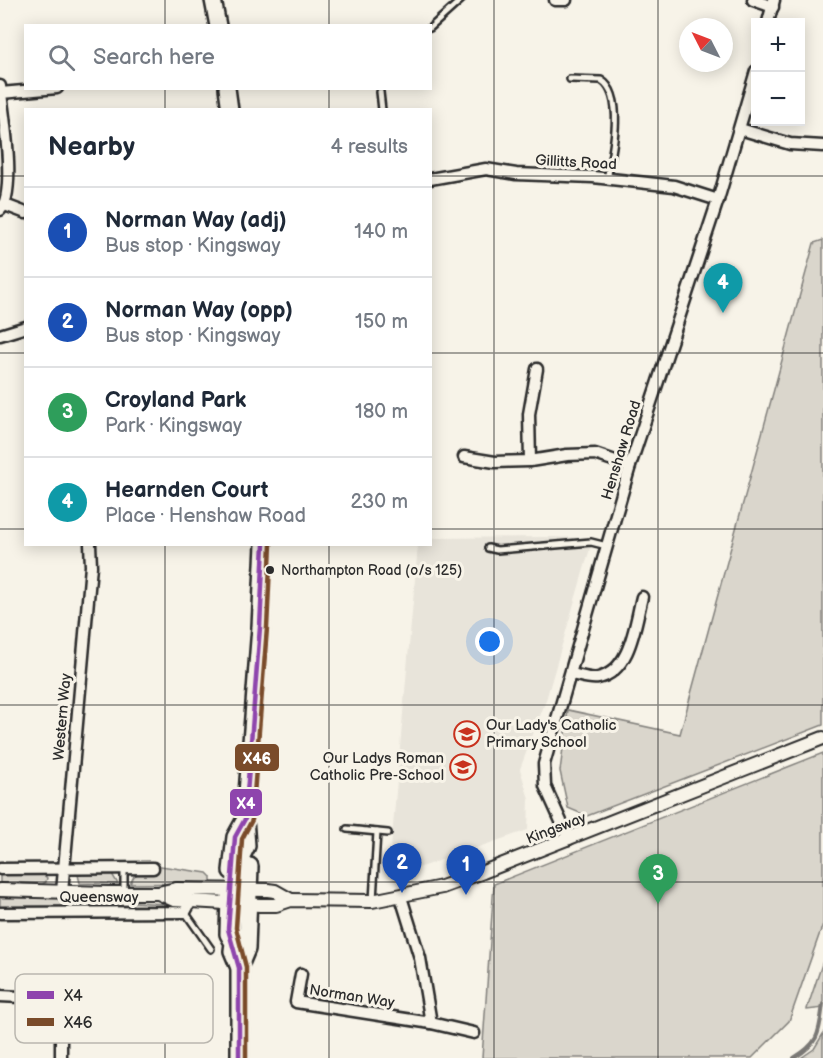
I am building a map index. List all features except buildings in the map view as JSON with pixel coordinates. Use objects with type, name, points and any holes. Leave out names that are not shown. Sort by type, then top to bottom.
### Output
[{"type":"main road","points":[[213,0],[218,24]]},
{"type":"main road","points":[[227,90],[230,108]]},
{"type":"main road","points":[[239,1058],[239,968],[232,951],[233,943],[228,934],[251,857],[246,846],[244,819],[260,627],[264,546]]},
{"type":"main road","points":[[239,968],[247,949],[239,897],[235,837],[244,819]]},
{"type":"street","points":[[555,0],[566,0]]},
{"type":"street","points":[[753,0],[773,4]]},
{"type":"street","name":"Henshaw Road","points":[[569,839],[545,786],[544,764],[630,466],[718,200],[756,72]]},
{"type":"street","points":[[0,86],[9,180],[3,207],[24,212]]},
{"type":"street","points":[[1,93],[35,90]]},
{"type":"street","points":[[740,129],[790,144],[823,146]]},
{"type":"street","name":"Gillitts Road","points":[[432,179],[486,169],[516,174],[608,179],[674,186],[718,200]]},
{"type":"street","points":[[0,335],[24,328]]},
{"type":"street","points":[[530,461],[529,414],[537,369]]},
{"type":"street","points":[[464,457],[495,462],[595,454],[630,466]]},
{"type":"street","name":"Western Way","points":[[62,892],[91,566],[90,546]]},
{"type":"street","points":[[571,674],[597,679],[616,670],[629,647],[642,597]]},
{"type":"street","name":"Kingsway","points":[[239,897],[275,891],[291,900],[372,902],[442,887],[823,738]]},
{"type":"street","points":[[0,869],[153,868]]},
{"type":"street","name":"Queensway","points":[[0,890],[158,893],[176,889],[239,897]]},
{"type":"street","name":"Queensway","points":[[158,893],[188,907]]},
{"type":"street","name":"Queensway","points":[[0,913],[188,907],[239,897]]},
{"type":"street","points":[[401,897],[420,958],[431,1023]]},
{"type":"street","name":"Norman Way","points":[[301,974],[296,1002],[431,1023],[474,1033]]},
{"type":"street","points":[[0,996],[15,997]]},
{"type":"street","points":[[60,1043],[60,1058]]},
{"type":"lane","points":[[432,26],[461,0]]},
{"type":"lane","points":[[570,79],[601,80],[610,88],[616,120],[608,179]]},
{"type":"lane","points":[[380,92],[382,108]]},
{"type":"lane","points":[[488,548],[497,550],[591,543],[607,546]]},
{"type":"lane","points":[[347,829],[388,833]]},
{"type":"lane","points":[[372,902],[376,832]]},
{"type":"lane","points":[[124,868],[124,893]]},
{"type":"lane","points":[[188,907],[211,949]]},
{"type":"shaded area","points":[[823,240],[823,725],[587,816],[568,808],[560,771],[568,710],[680,734],[814,243]]},
{"type":"shaded area","name":"Our Lady's Catholic Primary School","points":[[432,538],[593,538],[546,700],[520,769],[529,799],[528,830],[415,869],[389,871],[418,546],[432,546]]},
{"type":"shaded area","points":[[823,753],[823,924],[789,1021],[752,1058],[482,1058],[494,884]]},
{"type":"shaded area","points":[[154,865],[207,873],[211,877],[211,883],[130,884],[134,876]]},
{"type":"shaded area","points":[[0,873],[42,873],[47,878],[42,884],[0,883]]},
{"type":"shaded area","points":[[83,873],[112,874],[118,884],[80,883],[78,875]]},
{"type":"shaded area","points":[[60,897],[179,905],[175,909],[0,908],[0,898]]},
{"type":"shaded area","points":[[823,961],[823,1008],[807,1010],[807,1009]]},
{"type":"shaded area","points":[[823,1034],[823,1058],[801,1058],[814,1049]]},
{"type":"waterway","points":[[794,1058],[814,1042],[823,1004]]},
{"type":"transit line","name":"X4","points":[[239,1058],[239,968],[228,929],[235,837],[245,819],[264,546]]},
{"type":"transit line","name":"X46","points":[[246,1058],[246,967],[236,928],[242,839],[252,820],[271,546]]},
{"type":"place","name":"Hearnden Court","points":[[723,313]]},
{"type":"place","name":"Northampton Road (o/s 125)","points":[[270,570]]},
{"type":"place","name":"Our Lady's Catholic Primary School","points":[[467,734]]},
{"type":"place","name":"Our Ladys Roman Catholic Pre-School","points":[[463,767]]},
{"type":"place","name":"Norman Way (opp)","points":[[402,893]]},
{"type":"place","name":"Norman Way (adj)","points":[[466,895]]},
{"type":"place","name":"Croyland Park","points":[[658,904]]}]
